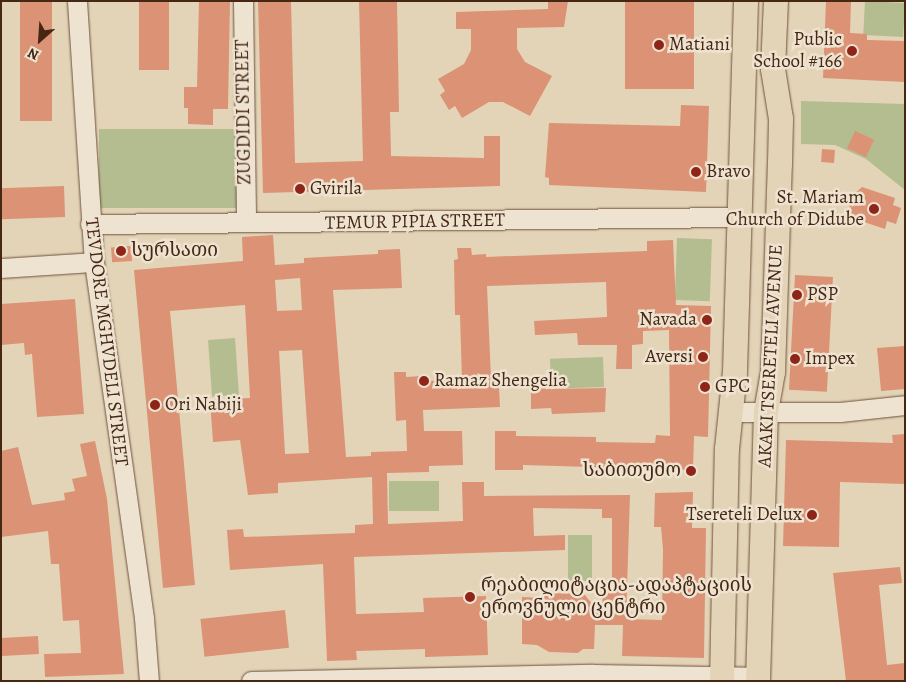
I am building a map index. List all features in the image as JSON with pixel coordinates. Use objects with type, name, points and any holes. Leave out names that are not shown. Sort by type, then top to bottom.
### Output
[{"type":"main road","name":"AKAKI TSERETELI AVENUE","points":[[722,678],[727,449],[733,412],[746,1]]},
{"type":"main road","name":"AKAKI TSERETELI AVENUE","points":[[758,679],[766,412],[773,372],[781,119],[773,69],[776,1]]},
{"type":"street","name":"TEVDORE MGHVDELI STREET","points":[[77,1],[90,224],[94,262],[144,618],[149,681]]},
{"type":"street","name":"ZUGDIDI STREET","points":[[243,1],[246,222]]},
{"type":"street","name":"TEMUR PIPIA STREET","points":[[90,224],[740,217]]},
{"type":"street","points":[[1,268],[94,262]]},
{"type":"street","points":[[733,412],[840,412],[905,405]]},
{"type":"street","points":[[251,681],[509,675],[758,679]]},
{"type":"green space","points":[[865,1],[905,3],[903,37],[863,35]]},
{"type":"green space","points":[[801,101],[905,104],[905,190],[866,159],[835,145],[801,144]]},
{"type":"green space","points":[[99,129],[237,129],[237,208],[99,208]]},
{"type":"green space","points":[[677,238],[712,239],[710,301],[675,300]]},
{"type":"green space","points":[[235,338],[239,395],[212,397],[208,340]]},
{"type":"green space","points":[[603,357],[604,387],[551,389],[550,359]]},
{"type":"green space","points":[[389,481],[439,481],[439,511],[389,511]]},
{"type":"green space","points":[[568,535],[592,535],[592,581],[568,581]]},
{"type":"building","points":[[20,1],[52,1],[52,121],[20,121]]},
{"type":"building","points":[[139,1],[169,1],[169,70],[139,70]]},
{"type":"building","points":[[199,1],[230,1],[228,109],[213,109],[213,125],[188,124],[188,108],[184,108],[184,87],[197,87]]},
{"type":"building","points":[[258,1],[291,1],[295,163],[363,161],[359,1],[397,1],[399,112],[390,112],[391,156],[484,158],[484,136],[500,136],[500,186],[263,193]]},
{"type":"building","points":[[548,1],[568,1],[564,27],[517,28],[517,49],[525,62],[552,76],[530,116],[503,102],[489,102],[462,118],[455,106],[449,110],[440,95],[445,91],[438,79],[464,64],[471,50],[471,29],[456,29],[456,12],[548,9]]},
{"type":"building","name":"Matiani","points":[[625,1],[694,1],[694,89],[625,89]]},
{"type":"building","points":[[826,1],[851,1],[850,33],[867,34],[867,40],[905,41],[905,82],[823,78]]},
{"type":"building","points":[[681,105],[709,106],[706,192],[549,185],[549,178],[545,177],[549,123],[680,126]]},
{"type":"building","points":[[855,131],[874,140],[866,157],[847,148]]},
{"type":"building","points":[[822,149],[835,150],[834,163],[821,162]]},
{"type":"building","points":[[64,186],[65,217],[2,219],[1,188]]},
{"type":"building","name":"St. Mariam Church of Didube","points":[[862,187],[895,198],[893,205],[901,208],[896,224],[887,221],[885,229],[852,218],[848,200]]},
{"type":"building","points":[[273,235],[275,265],[304,263],[304,258],[378,254],[378,250],[400,249],[402,288],[333,290],[346,457],[371,456],[371,452],[407,451],[406,420],[396,421],[394,372],[406,372],[406,377],[422,376],[422,381],[462,380],[460,315],[455,315],[454,260],[458,259],[457,248],[471,248],[472,255],[486,254],[486,257],[647,251],[647,241],[673,240],[676,305],[711,306],[708,437],[694,436],[693,470],[523,465],[523,470],[495,470],[495,431],[516,431],[516,436],[596,437],[596,442],[655,443],[656,435],[670,436],[669,330],[643,331],[643,344],[632,345],[632,369],[616,369],[617,345],[578,345],[577,333],[535,335],[534,321],[607,317],[606,282],[487,286],[491,379],[494,379],[494,387],[499,387],[500,407],[423,410],[424,431],[462,431],[463,465],[429,466],[429,472],[387,473],[388,524],[463,521],[462,482],[484,482],[484,496],[630,495],[626,619],[662,620],[663,549],[661,527],[654,527],[655,493],[693,492],[692,528],[706,528],[704,658],[622,656],[623,625],[595,625],[594,649],[583,649],[578,653],[549,652],[537,645],[522,644],[522,597],[541,598],[547,593],[584,594],[602,616],[603,584],[612,584],[612,518],[602,518],[602,509],[533,508],[534,536],[565,535],[565,550],[354,557],[356,614],[424,612],[423,598],[486,596],[488,655],[425,657],[425,649],[356,651],[357,660],[327,661],[323,564],[230,570],[227,530],[243,529],[244,537],[355,533],[355,525],[373,524],[372,477],[278,483],[278,493],[248,495],[240,440],[213,442],[210,400],[250,398],[245,305],[170,311],[195,585],[163,588],[134,270],[243,261],[242,237]],"holes":[[[300,278],[302,310],[277,311],[275,280]],[[302,350],[309,453],[285,454],[279,351]]]},
{"type":"building","points":[[131,246],[132,261],[112,262],[111,247]]},
{"type":"building","points":[[795,275],[833,277],[827,392],[789,390]]},
{"type":"building","points":[[75,299],[84,414],[37,417],[32,354],[25,355],[24,343],[1,345],[1,304]]},
{"type":"building","points":[[905,346],[905,389],[881,391],[877,348]]},
{"type":"building","points":[[531,379],[550,379],[550,389],[606,388],[605,412],[552,414],[551,408],[531,409]]},
{"type":"building","name":"Tsereteli Delux","points":[[905,434],[905,484],[840,482],[839,547],[783,546],[786,440],[893,443],[892,435]]},
{"type":"building","points":[[95,441],[107,499],[124,674],[45,677],[44,654],[81,653],[79,620],[63,621],[59,564],[51,564],[48,531],[1,537],[1,451],[18,447],[32,505],[65,500],[64,493],[75,491],[72,479],[87,476],[80,444]]},
{"type":"building","points":[[900,567],[902,583],[879,585],[887,665],[905,663],[905,681],[846,681],[833,573]]},
{"type":"building","points":[[285,610],[289,648],[204,657],[200,619]]},
{"type":"building","points":[[38,636],[39,654],[2,656],[1,638]]},
{"type":"place","name":"Matiani","points":[[659,45]]},
{"type":"place","name":"Public School #166","points":[[852,51]]},
{"type":"place","name":"Bravo","points":[[696,172]]},
{"type":"place","name":"Gvirila","points":[[300,189]]},
{"type":"place","name":"St. Mariam Church of Didube","points":[[874,209]]},
{"type":"place","name":"სურსათი","points":[[121,251]]},
{"type":"place","name":"PSP","points":[[797,295]]},
{"type":"place","name":"Navada","points":[[707,320]]},
{"type":"place","name":"Aversi","points":[[703,357]]},
{"type":"place","name":"Impex","points":[[795,359]]},
{"type":"place","name":"Ramaz Shengelia","points":[[424,381]]},
{"type":"place","name":"GPC","points":[[705,387]]},
{"type":"place","name":"Ori Nabiji","points":[[155,405]]},
{"type":"place","name":"საბითუმო","points":[[691,471]]},
{"type":"place","name":"Tsereteli Delux","points":[[812,515]]},
{"type":"place","name":"რეაბილიტაცია-ადაპტაციის ეროვნული ცენტრი","points":[[470,597]]}]
